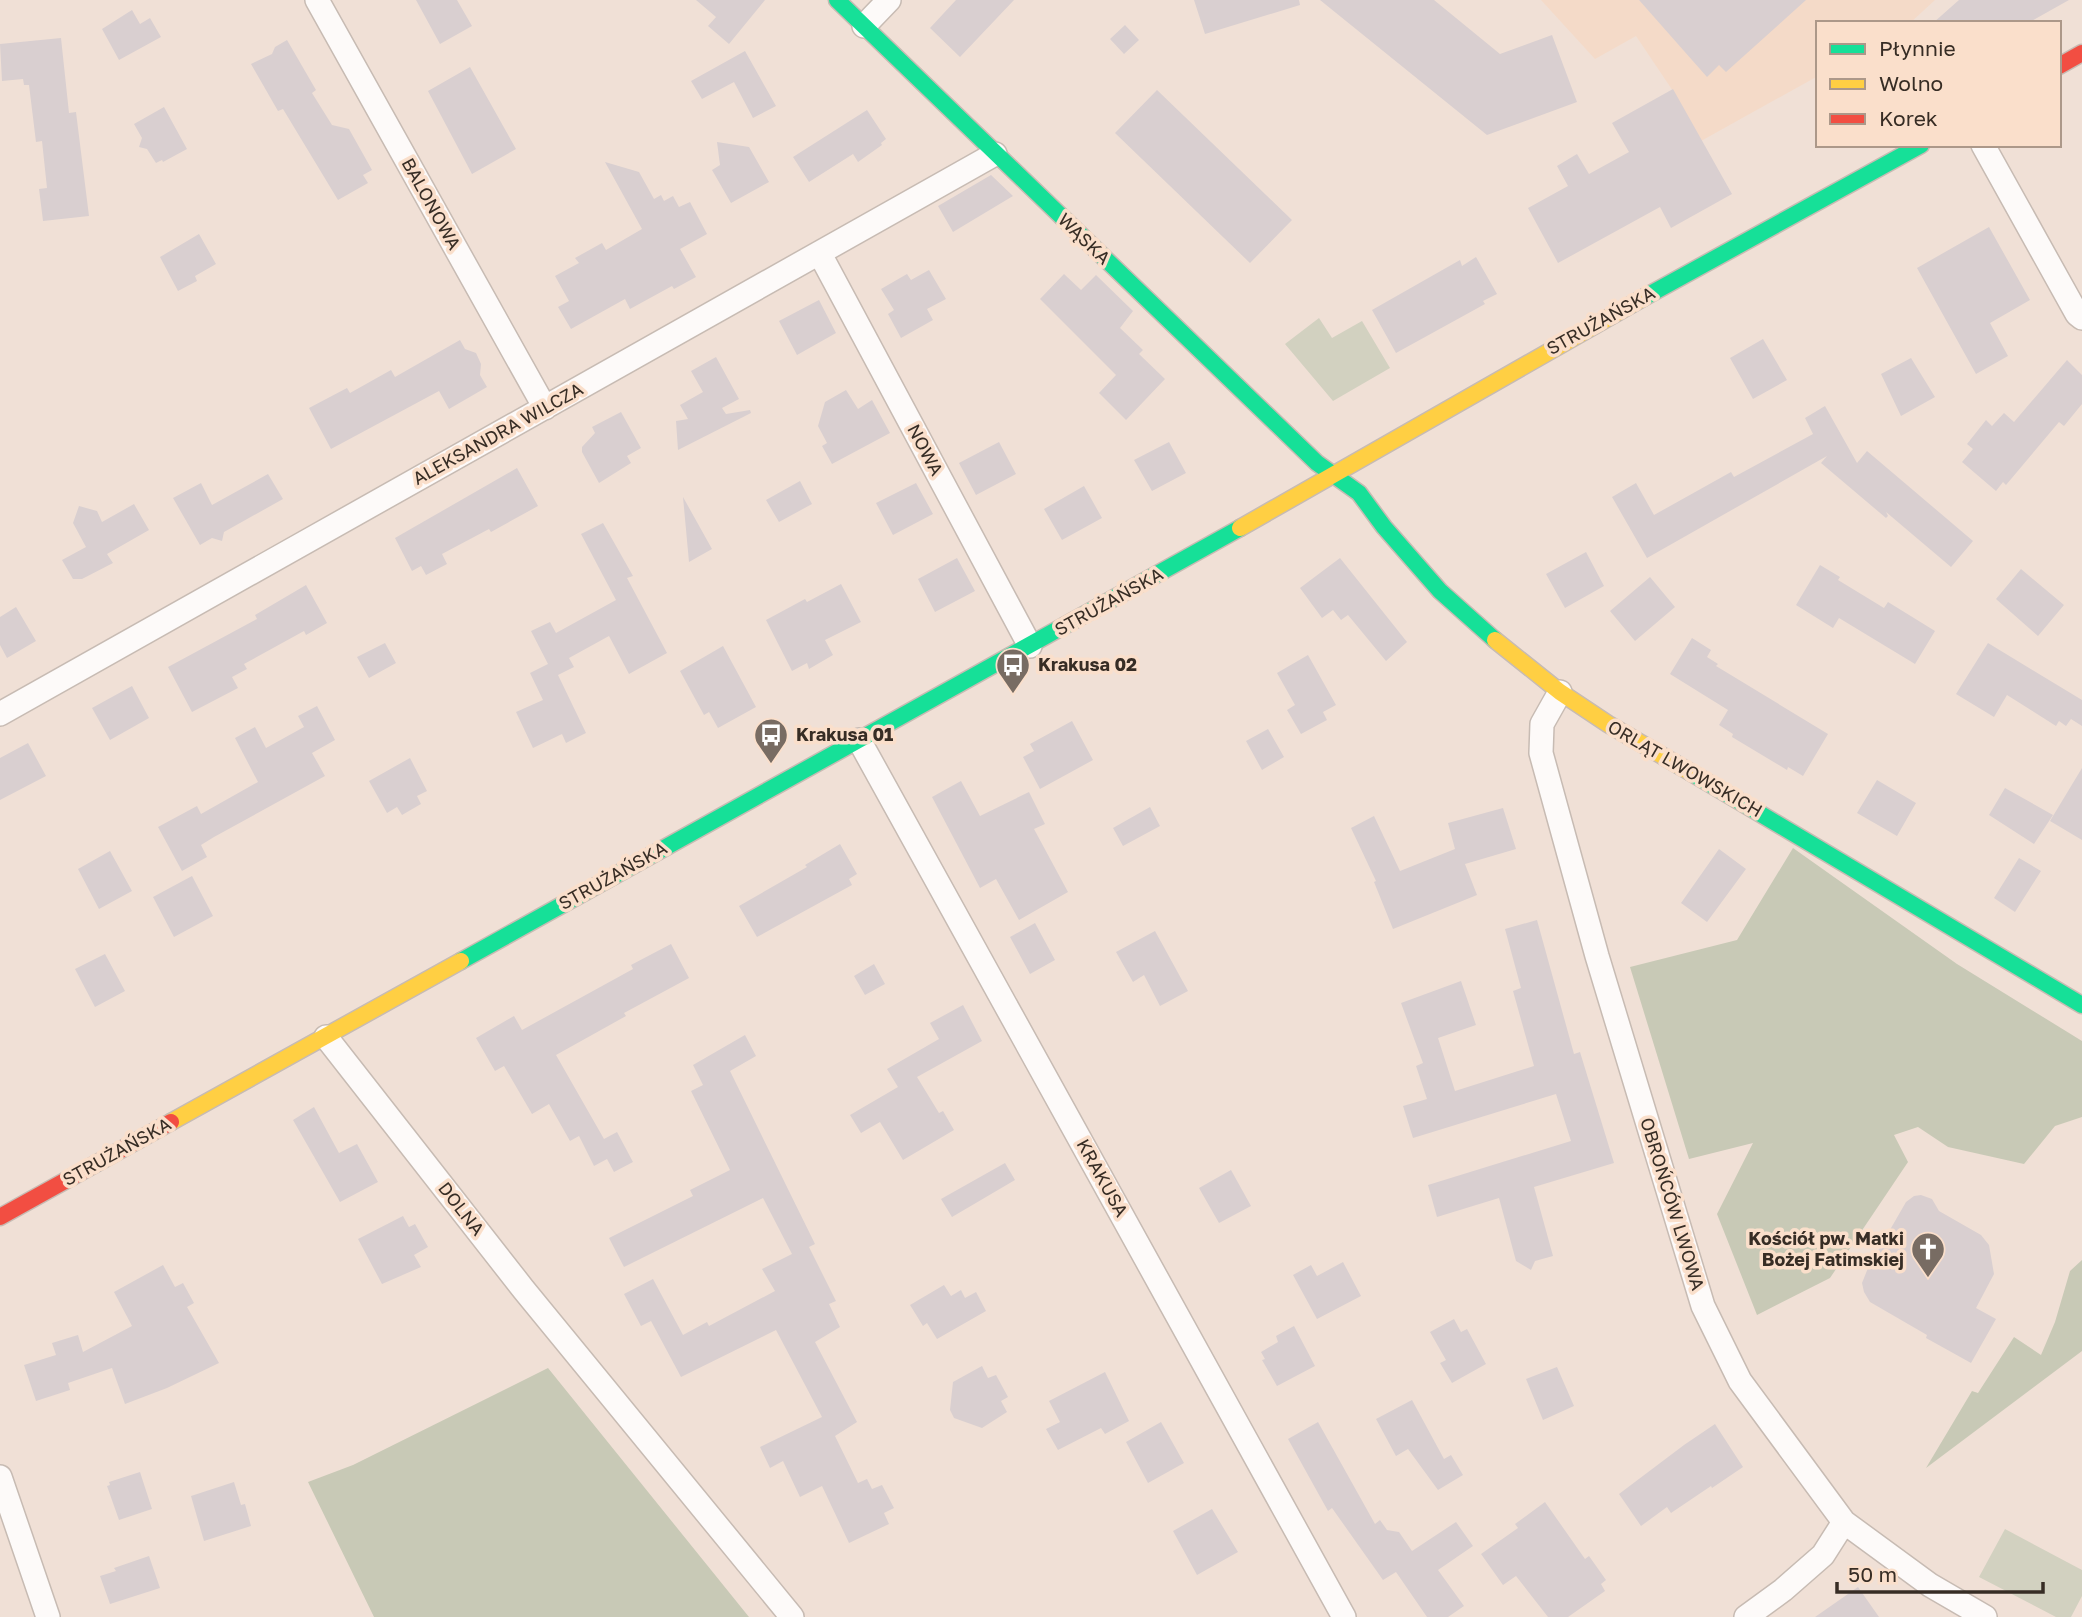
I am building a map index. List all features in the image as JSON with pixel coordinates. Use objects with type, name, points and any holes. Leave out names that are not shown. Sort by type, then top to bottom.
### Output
[{"type":"main road","name":"WĄSKA","points":[[837,0],[1278,423],[1307,454],[1333,476]]},
{"type":"main road","points":[[2061,65],[2082,53]]},
{"type":"main road","name":"STRUŻAŃSKA","points":[[0,1217],[1030,646],[1333,476],[1566,340],[1917,147]]},
{"type":"main road","name":"ORLĄT LWOWSKICH","points":[[1333,476],[1359,493],[1384,527],[1440,591],[1486,634],[1560,692],[1608,724],[2082,1005]]},
{"type":"street","name":"BALONOWA","points":[[317,0],[545,408]]},
{"type":"street","points":[[864,26],[889,0]]},
{"type":"street","points":[[1984,147],[2077,314],[2082,318]]},
{"type":"street","name":"ALEKSANDRA WILCZA","points":[[0,714],[995,154]]},
{"type":"street","name":"NOWA","points":[[820,254],[1030,646]]},
{"type":"street","name":"OBROŃCÓW LWOWA","points":[[1560,692],[1542,724],[1541,753],[1597,956],[1703,1306],[1740,1381],[1844,1522],[1930,1585],[1985,1617]]},
{"type":"street","name":"KRAKUSA","points":[[859,740],[1344,1617]]},
{"type":"street","name":"DOLNA","points":[[326,1037],[524,1290],[792,1617]]},
{"type":"street","points":[[0,1477],[48,1617]]},
{"type":"street","points":[[1746,1617],[1783,1590],[1823,1555],[1844,1522]]},
{"type":"shaded area","points":[[1541,0],[1935,0],[1912,21],[1816,21],[1816,77],[1701,141],[1675,94],[1636,36],[1595,59]]},
{"type":"green space","points":[[1319,318],[1332,338],[1362,321],[1390,368],[1333,401],[1285,344]]},
{"type":"green space","points":[[1793,848],[1957,964],[2082,1041],[2082,1117],[2055,1126],[2024,1164],[1948,1147],[1918,1127],[1894,1135],[1908,1162],[1830,1278],[1757,1315],[1717,1214],[1753,1143],[1689,1159],[1630,967],[1737,940]]},
{"type":"green space","points":[[2082,1260],[2082,1351],[1926,1468],[1972,1391],[1978,1393],[2014,1337],[2041,1355],[2055,1322],[2070,1271]]},
{"type":"green space","points":[[548,1368],[749,1617],[374,1617],[308,1482],[353,1465]]},
{"type":"green space","points":[[2005,1529],[2082,1570],[2082,1596],[2071,1617],[2056,1617],[1979,1577]]},
{"type":"building","points":[[416,0],[457,0],[472,26],[440,44]]},
{"type":"building","points":[[696,0],[765,0],[729,44],[708,26],[716,17]]},
{"type":"building","points":[[956,0],[1014,0],[960,57],[930,28]]},
{"type":"building","points":[[1194,0],[1299,0],[1300,5],[1205,34]]},
{"type":"building","points":[[1320,0],[1434,0],[1500,54],[1552,35],[1577,102],[1487,135]]},
{"type":"building","points":[[1639,0],[1806,0],[1726,72],[1719,65],[1707,77]]},
{"type":"building","points":[[1959,0],[2069,0],[2032,21],[1935,21]]},
{"type":"building","points":[[132,10],[140,24],[150,18],[161,37],[119,60],[102,29]]},
{"type":"building","points":[[1125,25],[1139,40],[1124,54],[1110,39]]},
{"type":"building","points":[[61,38],[69,113],[76,112],[89,216],[43,221],[39,189],[47,188],[42,141],[36,142],[29,85],[24,85],[23,79],[2,81],[0,44]]},
{"type":"building","points":[[287,40],[316,90],[312,93],[332,125],[349,129],[372,170],[363,175],[368,183],[338,200],[283,109],[278,111],[251,64],[272,54],[275,47]]},
{"type":"building","points":[[745,51],[776,106],[753,118],[734,82],[702,99],[691,81]]},
{"type":"building","points":[[470,67],[516,149],[472,174],[428,91]]},
{"type":"building","points":[[1673,89],[1732,194],[1671,228],[1660,207],[1558,263],[1528,208],[1568,186],[1557,166],[1577,154],[1589,174],[1629,152],[1612,123]]},
{"type":"building","points":[[1157,90],[1292,220],[1250,263],[1115,133]]},
{"type":"building","points":[[164,107],[187,149],[156,163],[147,149],[139,147],[142,138],[134,124]]},
{"type":"building","points":[[867,110],[886,139],[882,145],[858,162],[853,154],[809,182],[793,157]]},
{"type":"building","points":[[717,142],[749,147],[769,182],[731,203],[712,170],[720,165]]},
{"type":"building","points":[[605,162],[639,172],[654,199],[661,195],[664,201],[673,196],[679,207],[690,202],[707,234],[680,249],[696,277],[674,289],[672,286],[630,309],[625,299],[571,329],[558,307],[569,301],[555,276],[579,263],[575,258],[602,243],[606,250],[642,229]]},
{"type":"building","points":[[991,175],[1013,196],[953,232],[938,206]]},
{"type":"building","points":[[1989,227],[2030,300],[1990,323],[2008,356],[1976,374],[1917,268]]},
{"type":"building","points":[[199,234],[216,264],[195,276],[197,281],[178,291],[160,257]]},
{"type":"building","points":[[1476,257],[1497,294],[1483,301],[1485,304],[1396,353],[1372,310],[1460,260],[1462,266]]},
{"type":"building","points":[[929,270],[946,299],[927,309],[933,320],[901,338],[888,314],[894,310],[881,289],[907,274],[911,280]]},
{"type":"building","points":[[1064,274],[1081,290],[1096,275],[1133,311],[1120,328],[1143,350],[1139,354],[1165,379],[1126,420],[1099,393],[1116,375],[1040,299]]},
{"type":"building","points":[[819,300],[836,333],[797,355],[779,321]]},
{"type":"building","points":[[1763,339],[1787,380],[1753,399],[1730,358]]},
{"type":"building","points":[[460,340],[465,349],[476,353],[481,364],[480,375],[487,387],[449,409],[439,391],[331,449],[309,408],[347,388],[350,393],[391,370],[395,377]]},
{"type":"building","points":[[716,357],[739,399],[722,408],[726,414],[750,410],[751,413],[678,450],[676,421],[688,419],[680,405],[703,392],[691,371]]},
{"type":"building","points":[[1911,358],[1935,397],[1901,416],[1881,374]]},
{"type":"building","points":[[2067,360],[2082,375],[2082,404],[2064,426],[2059,422],[2006,485],[2003,482],[1996,491],[1962,462],[1973,449],[1967,444],[1986,420],[1992,426],[2004,413],[2014,422]]},
{"type":"building","points":[[846,390],[858,409],[872,400],[890,433],[832,464],[822,446],[827,443],[818,426],[825,402]]},
{"type":"building","points":[[1825,406],[1857,463],[1867,451],[1973,541],[1951,567],[1886,512],[1886,518],[1821,463],[1827,456],[1647,558],[1612,497],[1636,483],[1654,515],[1731,472],[1734,477],[1813,434],[1805,418]]},
{"type":"building","points":[[621,412],[641,448],[627,456],[631,463],[599,483],[582,452],[582,447],[595,433],[592,427]]},
{"type":"building","points":[[999,442],[1016,474],[976,495],[959,463]]},
{"type":"building","points":[[1169,442],[1186,473],[1152,491],[1134,460]]},
{"type":"building","points":[[517,468],[538,506],[491,532],[489,529],[442,554],[447,564],[426,575],[421,566],[412,571],[395,538]]},
{"type":"building","points":[[268,474],[283,499],[224,532],[222,541],[212,538],[200,545],[173,498],[201,483],[212,505]]},
{"type":"building","points":[[800,481],[812,504],[779,522],[766,500]]},
{"type":"building","points":[[916,483],[933,514],[893,535],[876,503]]},
{"type":"building","points":[[1084,486],[1102,518],[1062,540],[1044,509]]},
{"type":"building","points":[[683,497],[712,549],[689,562]]},
{"type":"building","points":[[134,504],[149,530],[107,554],[113,563],[82,579],[73,579],[62,560],[86,547],[73,523],[79,506],[97,511],[102,522]]},
{"type":"building","points":[[603,523],[633,576],[627,578],[667,653],[629,674],[609,636],[569,658],[574,667],[558,675],[586,733],[566,743],[562,734],[533,748],[516,712],[543,700],[530,673],[548,664],[531,631],[550,622],[556,633],[616,600],[581,534]]},
{"type":"building","points":[[1586,552],[1604,586],[1565,608],[1546,574]]},
{"type":"building","points":[[957,558],[975,591],[935,612],[918,579]]},
{"type":"building","points":[[1340,558],[1407,642],[1386,661],[1348,615],[1341,620],[1333,610],[1322,618],[1300,588]]},
{"type":"building","points":[[1820,565],[1840,577],[1838,580],[1884,608],[1888,602],[1935,631],[1915,664],[1839,618],[1833,628],[1796,605]]},
{"type":"building","points":[[2021,569],[2064,605],[2038,636],[1996,599]]},
{"type":"building","points":[[1650,577],[1675,607],[1635,641],[1610,611]]},
{"type":"building","points":[[841,584],[861,622],[825,640],[833,655],[809,669],[807,663],[792,671],[766,620]]},
{"type":"building","points":[[306,585],[327,623],[306,635],[304,631],[244,664],[247,669],[232,677],[238,688],[192,712],[168,667],[257,619],[255,615]]},
{"type":"building","points":[[16,607],[36,641],[7,658],[0,645],[0,617]]},
{"type":"building","points":[[1692,638],[1711,650],[1707,657],[1718,664],[1716,666],[1828,734],[1803,776],[1788,767],[1787,770],[1732,737],[1733,734],[1719,725],[1728,710],[1670,674]]},
{"type":"building","points":[[385,643],[396,663],[369,678],[357,657]]},
{"type":"building","points":[[1988,643],[2082,700],[2082,726],[2071,719],[2066,726],[2059,721],[2056,726],[2007,695],[1994,717],[1956,694]]},
{"type":"building","points":[[723,646],[756,707],[718,728],[709,712],[704,715],[680,671]]},
{"type":"building","points":[[1308,655],[1336,705],[1323,712],[1327,720],[1301,734],[1287,710],[1295,705],[1277,673]]},
{"type":"building","points":[[132,686],[149,718],[110,740],[92,708]]},
{"type":"building","points":[[317,706],[335,740],[312,753],[325,776],[201,845],[207,857],[182,871],[158,827],[197,806],[201,814],[258,782],[235,738],[255,727],[266,748],[304,727],[298,716]]},
{"type":"building","points":[[1072,721],[1093,760],[1040,789],[1023,757],[1034,751],[1030,744]]},
{"type":"building","points":[[1268,729],[1284,757],[1262,770],[1246,741]]},
{"type":"building","points":[[28,743],[46,776],[0,800],[0,758]]},
{"type":"building","points":[[410,758],[427,791],[417,796],[421,804],[402,815],[397,807],[387,813],[369,781]]},
{"type":"building","points":[[2082,768],[2082,840],[2050,821]]},
{"type":"building","points":[[1877,780],[1916,803],[1897,836],[1857,813]]},
{"type":"building","points":[[961,781],[980,816],[1029,792],[1045,824],[1034,829],[1068,892],[1019,920],[996,879],[980,888],[932,797]]},
{"type":"building","points":[[2005,788],[2053,815],[2034,844],[1989,815]]},
{"type":"building","points":[[1150,807],[1160,826],[1123,846],[1113,828]]},
{"type":"building","points":[[1503,808],[1516,849],[1465,864],[1477,895],[1393,929],[1374,882],[1376,881],[1351,828],[1374,816],[1400,871],[1455,849],[1448,823]]},
{"type":"building","points":[[840,844],[857,874],[849,879],[852,885],[757,937],[739,906],[807,867],[805,865]]},
{"type":"building","points":[[1719,849],[1746,869],[1707,922],[1681,903]]},
{"type":"building","points":[[110,851],[132,891],[99,909],[78,869]]},
{"type":"building","points":[[2019,858],[2041,871],[2015,912],[1994,898]]},
{"type":"building","points":[[192,876],[213,916],[174,937],[153,897]]},
{"type":"building","points":[[1537,920],[1574,1054],[1580,1052],[1614,1163],[1534,1187],[1553,1256],[1535,1261],[1531,1270],[1516,1261],[1499,1198],[1437,1217],[1428,1185],[1571,1141],[1556,1094],[1413,1138],[1403,1106],[1427,1099],[1416,1066],[1423,1063],[1401,1003],[1461,981],[1476,1025],[1438,1038],[1455,1091],[1534,1066],[1513,991],[1521,988],[1505,929]]},
{"type":"building","points":[[1035,923],[1055,960],[1030,974],[1010,937]]},
{"type":"building","points":[[1155,931],[1188,991],[1160,1006],[1144,975],[1133,982],[1116,952]]},
{"type":"building","points":[[671,944],[689,978],[624,1013],[626,1016],[556,1055],[604,1139],[617,1132],[633,1162],[614,1172],[607,1159],[594,1166],[579,1136],[570,1141],[549,1104],[532,1114],[504,1066],[495,1071],[476,1038],[514,1016],[522,1030],[633,969],[631,965]]},
{"type":"building","points":[[105,954],[125,991],[95,1007],[75,969]]},
{"type":"building","points":[[874,964],[885,984],[865,995],[854,976]]},
{"type":"building","points":[[963,1005],[982,1041],[917,1077],[939,1113],[943,1111],[954,1130],[903,1160],[880,1122],[861,1133],[850,1115],[898,1087],[887,1069],[939,1039],[930,1023]]},
{"type":"building","points":[[745,1035],[756,1056],[730,1071],[815,1244],[809,1247],[836,1301],[829,1304],[840,1327],[815,1342],[857,1422],[835,1436],[858,1483],[867,1479],[872,1489],[882,1485],[894,1508],[884,1513],[889,1524],[849,1543],[822,1486],[800,1497],[783,1461],[770,1468],[760,1447],[822,1417],[776,1330],[681,1377],[651,1321],[641,1326],[624,1294],[653,1279],[683,1335],[707,1322],[709,1326],[775,1291],[762,1269],[792,1254],[763,1198],[624,1267],[609,1238],[693,1196],[690,1190],[730,1170],[691,1091],[703,1085],[693,1065]]},
{"type":"building","points":[[314,1107],[339,1153],[357,1144],[378,1182],[340,1202],[293,1120]]},
{"type":"building","points":[[1005,1163],[1015,1180],[952,1217],[941,1199]]},
{"type":"building","points":[[1231,1170],[1251,1206],[1219,1223],[1199,1188]]},
{"type":"building","name":"Kościół pw. Matki Bożej Fatimskiej","points":[[1921,1195],[1932,1199],[1939,1211],[1981,1235],[1989,1245],[1994,1274],[1976,1308],[1996,1319],[1971,1363],[1870,1302],[1864,1292],[1862,1283],[1868,1268],[1906,1202]]},
{"type":"building","points":[[403,1216],[409,1227],[415,1224],[428,1247],[414,1255],[421,1267],[382,1284],[358,1239]]},
{"type":"building","points":[[1343,1262],[1361,1296],[1317,1319],[1293,1275],[1311,1265],[1317,1276]]},
{"type":"building","points":[[163,1265],[175,1287],[183,1283],[194,1303],[187,1307],[219,1363],[167,1388],[125,1404],[112,1368],[68,1383],[70,1390],[36,1401],[24,1365],[56,1355],[52,1343],[78,1335],[83,1352],[132,1326],[114,1292]]},
{"type":"building","points":[[944,1285],[951,1296],[961,1290],[965,1298],[976,1292],[986,1311],[937,1339],[927,1323],[923,1326],[910,1305]]},
{"type":"building","points":[[1454,1319],[1461,1332],[1467,1329],[1486,1364],[1452,1383],[1440,1363],[1446,1360],[1430,1332]]},
{"type":"building","points":[[1294,1326],[1315,1366],[1277,1386],[1262,1360],[1265,1359],[1261,1352],[1278,1342],[1276,1336]]},
{"type":"building","points":[[982,1366],[988,1378],[996,1375],[1008,1397],[1001,1401],[1007,1412],[982,1428],[954,1418],[950,1410],[953,1382]]},
{"type":"building","points":[[1557,1367],[1574,1406],[1543,1420],[1526,1379]]},
{"type":"building","points":[[1105,1372],[1129,1421],[1105,1434],[1101,1428],[1058,1450],[1046,1429],[1060,1422],[1049,1401]]},
{"type":"building","points":[[1412,1400],[1444,1459],[1451,1455],[1463,1475],[1438,1490],[1408,1449],[1396,1456],[1376,1419]]},
{"type":"building","points":[[1161,1422],[1184,1463],[1148,1483],[1126,1442]]},
{"type":"building","points":[[1318,1422],[1375,1524],[1380,1520],[1387,1530],[1399,1532],[1412,1551],[1456,1522],[1473,1546],[1438,1570],[1464,1606],[1448,1617],[1427,1617],[1396,1572],[1383,1580],[1332,1508],[1328,1511],[1288,1439]]},
{"type":"building","points":[[1715,1424],[1743,1467],[1671,1513],[1667,1507],[1641,1526],[1619,1494]]},
{"type":"building","points":[[140,1472],[152,1509],[119,1520],[107,1486],[110,1485],[109,1482]]},
{"type":"building","points":[[234,1482],[241,1505],[245,1504],[251,1526],[204,1541],[191,1496]]},
{"type":"building","points":[[1545,1502],[1585,1559],[1589,1556],[1606,1580],[1601,1584],[1605,1591],[1568,1617],[1548,1617],[1516,1576],[1503,1585],[1481,1554],[1518,1528],[1515,1524]]},
{"type":"building","points":[[1212,1509],[1238,1552],[1197,1575],[1173,1531]]},
{"type":"building","points":[[149,1556],[160,1588],[110,1604],[100,1576],[116,1571],[114,1568]]},
{"type":"building","points":[[1858,1587],[1879,1617],[1815,1617]]},
{"type":"traffic: fast","points":[[837,0],[1317,463],[1359,493],[1384,527],[1440,591],[1495,640]]},
{"type":"traffic: fast","points":[[1643,298],[1917,147]]},
{"type":"traffic: fast","points":[[461,961],[1240,528]]},
{"type":"traffic: fast","points":[[1690,772],[2082,1005]]},
{"type":"traffic: slow","points":[[1240,528],[1643,298]]},
{"type":"traffic: slow","points":[[1495,640],[1560,692],[1690,772]]},
{"type":"traffic: slow","points":[[171,1122],[461,961]]},
{"type":"traffic: jam","points":[[2061,65],[2082,53]]},
{"type":"traffic: jam","points":[[0,1217],[171,1122]]},
{"type":"place","name":"Krakusa 02","points":[[1013,695]]},
{"type":"place","name":"Krakusa 01","points":[[771,765]]},
{"type":"place","name":"Kościół pw. Matki Bożej Fatimskiej","points":[[1928,1279]]}]
